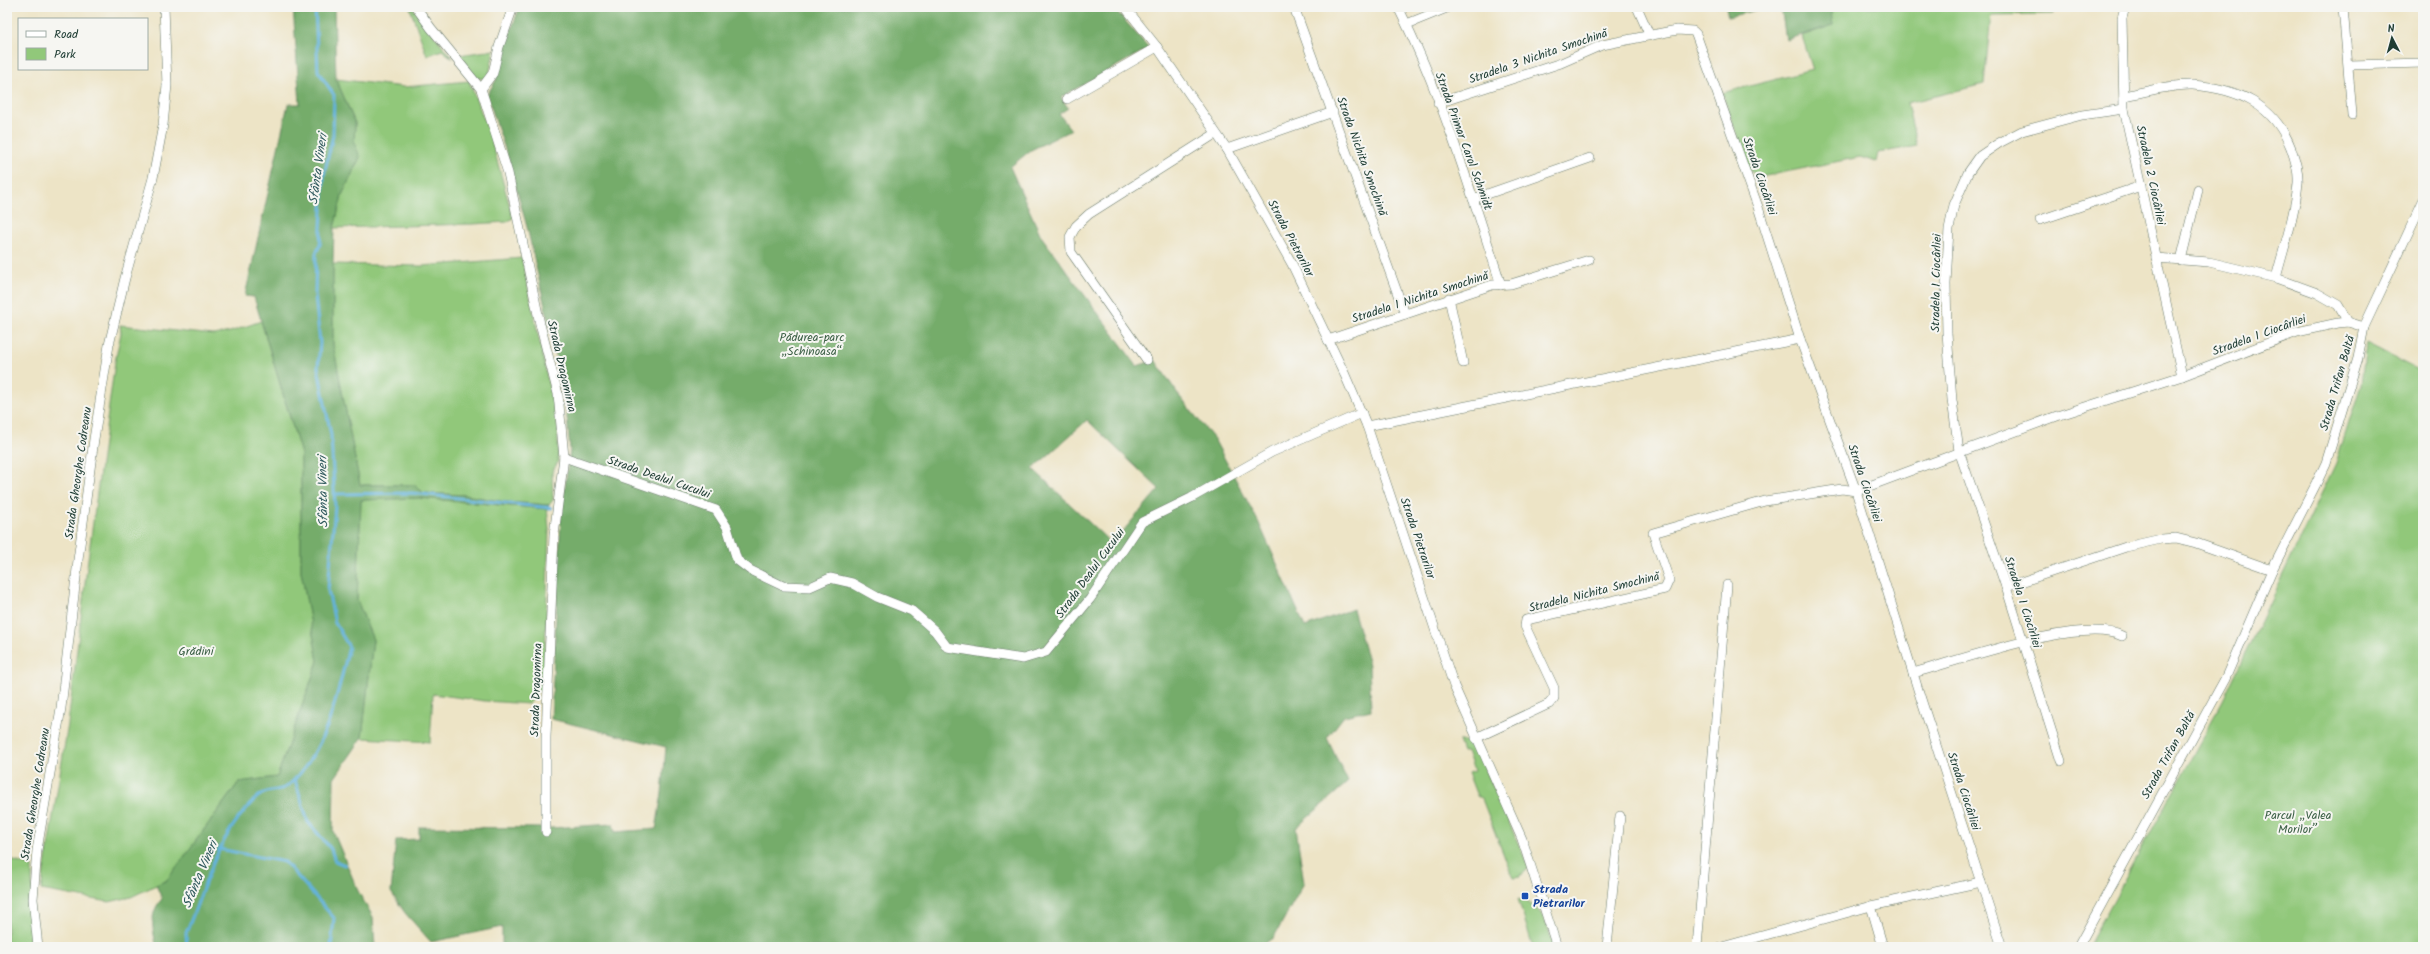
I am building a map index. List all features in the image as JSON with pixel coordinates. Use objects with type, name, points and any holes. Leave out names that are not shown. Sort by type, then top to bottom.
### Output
[{"type":"street","name":"Strada Gheorghe Codreanu","points":[[38,947],[33,898],[37,850],[61,708],[93,447],[109,345],[125,278],[153,178],[163,125],[167,85],[164,7]]},
{"type":"street","name":"Strada Dragomirna","points":[[416,7],[431,28],[481,89],[508,173],[520,223],[540,324],[558,394],[564,457],[554,536],[546,737],[546,832]]},
{"type":"street","points":[[481,89],[493,73],[499,47],[513,7]]},
{"type":"street","name":"Strada Pietrarilor","points":[[1125,7],[1158,47],[1227,150],[1292,264],[1362,413],[1449,671],[1476,738],[1522,839],[1557,947]]},
{"type":"street","name":"Strada Nichita Smochină","points":[[1294,7],[1405,314]]},
{"type":"street","name":"Strada Primar Carol Schmidt","points":[[1398,7],[1419,50],[1473,199],[1501,285]]},
{"type":"street","points":[[1407,24],[1449,7]]},
{"type":"street","points":[[1637,7],[1649,34]]},
{"type":"street","name":"Stradela 2 Ciocârliei","points":[[2125,7],[2122,18],[2124,109],[2182,376]]},
{"type":"street","points":[[2343,7],[2350,65],[2352,115]]},
{"type":"street","name":"Stradela 3 Nichita Smochină","points":[[1438,103],[1561,63],[1602,45],[1649,34],[1677,30],[1693,31]]},
{"type":"street","name":"Strada Ciocârliei","points":[[1693,31],[1700,40],[1800,339],[1856,491],[1913,673],[2002,947]]},
{"type":"street","points":[[1068,99],[1158,47]]},
{"type":"street","points":[[2350,65],[2423,63]]},
{"type":"street","points":[[2124,96],[2172,86],[2192,85],[2240,96],[2261,106],[2275,117],[2286,135],[2296,164],[2298,183],[2276,278]]},
{"type":"street","name":"Stradela 1 Ciocârliei","points":[[1959,452],[1952,400],[1946,284],[1949,229],[1954,205],[1968,172],[1980,156],[1999,142],[2022,131],[2082,115],[2124,109]]},
{"type":"street","points":[[1227,150],[1333,112]]},
{"type":"street","points":[[1147,360],[1083,272],[1071,252],[1070,237],[1076,226],[1086,216],[1215,134]]},
{"type":"street","points":[[1473,199],[1590,158]]},
{"type":"street","points":[[2040,220],[2141,186]]},
{"type":"street","points":[[2181,260],[2198,190]]},
{"type":"street","name":"Strada Trifan Baltă","points":[[2078,947],[2225,678],[2272,570],[2326,463],[2358,358],[2364,327],[2423,201]]},
{"type":"street","points":[[2156,258],[2208,262],[2276,278],[2317,293],[2338,305],[2348,322]]},
{"type":"street","name":"Stradela 1 Nichita Smochină","points":[[1328,340],[1449,298],[1492,285],[1511,284],[1589,260]]},
{"type":"street","points":[[1449,298],[1462,363]]},
{"type":"street","name":"Stradela 1 Ciocârliei","points":[[1856,491],[2057,416],[2182,376],[2297,332],[2348,322],[2364,327]]},
{"type":"street","points":[[1367,426],[1800,339]]},
{"type":"street","name":"Strada Dealul Cucului","points":[[564,457],[716,510],[727,527],[737,560],[750,570],[776,583],[783,586],[810,587],[830,578],[852,583],[876,597],[912,611],[935,631],[947,647],[989,656],[1023,659],[1046,652],[1090,599],[1142,522],[1192,498],[1272,452],[1362,413]]},
{"type":"street","name":"Stradela 1 Ciocîrliei","points":[[1959,452],[2006,587],[2061,762]]},
{"type":"street","name":"Stradela Nichita Smochină","points":[[1476,738],[1548,704],[1554,698],[1554,688],[1525,626],[1526,620],[1665,589],[1669,580],[1653,533],[1766,501],[1842,489],[1856,491]]},
{"type":"street","points":[[2006,587],[2126,546],[2161,539],[2176,538],[2196,543],[2272,570]]},
{"type":"street","points":[[1697,947],[1727,585]]},
{"type":"street","points":[[1913,673],[2023,643],[2085,631],[2113,631],[2122,636]]},
{"type":"street","points":[[1607,947],[1620,816]]},
{"type":"street","points":[[1722,947],[1871,906],[1981,882]]},
{"type":"street","points":[[1871,906],[1883,947]]},
{"type":"green space","points":[[293,7],[334,7],[336,79],[355,123],[354,143],[360,157],[342,195],[334,228],[333,344],[360,485],[414,485],[424,493],[464,495],[506,502],[549,505],[547,509],[419,498],[361,500],[357,600],[373,640],[362,738],[334,779],[333,831],[358,891],[373,917],[375,947],[157,947],[153,928],[153,916],[162,899],[156,885],[167,880],[239,782],[277,777],[318,661],[301,571],[301,454],[254,297],[245,296],[288,104],[300,104]]},
{"type":"green space","points":[[412,7],[453,59],[442,50],[427,56],[410,8]]},
{"type":"green space","name":"Pădurea-parc „Schinoasa“","points":[[520,7],[1113,7],[1149,48],[1061,97],[1068,108],[1059,114],[1071,130],[1031,150],[1010,167],[1041,236],[1137,366],[1155,360],[1180,397],[1214,439],[1258,521],[1305,627],[1353,609],[1369,665],[1371,710],[1344,716],[1327,738],[1348,782],[1296,828],[1304,883],[1274,937],[1260,947],[502,947],[502,927],[431,942],[405,913],[391,892],[396,840],[419,839],[419,827],[551,828],[613,824],[615,832],[656,829],[662,793],[666,747],[551,719],[561,516],[570,450],[565,395],[527,227],[508,158],[487,95],[496,80],[503,50]],"holes":[[[1087,420],[1159,489],[1112,544],[1033,469]]]},
{"type":"green space","points":[[1726,7],[1768,7],[1728,17]]},
{"type":"green space","points":[[1781,7],[1830,7],[1833,25],[1786,40]]},
{"type":"green space","points":[[1830,7],[2053,7],[2054,14],[1991,15],[1984,84],[1907,103],[1917,146],[1878,153],[1876,162],[1860,157],[1761,177],[1750,171],[1722,93],[1813,70],[1802,36],[1833,25]]},
{"type":"green space","points":[[494,50],[489,76],[484,79],[476,78],[459,55]]},
{"type":"green space","points":[[336,79],[404,87],[469,81],[490,135],[513,218],[507,222],[473,224],[334,228],[342,195],[360,157],[354,143],[355,123]]},
{"type":"green space","points":[[522,258],[558,429],[558,462],[552,472],[553,500],[549,505],[506,502],[464,495],[424,493],[414,485],[360,485],[333,344],[333,264],[422,266]]},
{"type":"green space","name":"Grădini","points":[[261,321],[301,454],[301,571],[318,661],[277,777],[239,782],[167,880],[131,897],[109,902],[41,890],[68,724],[88,559],[115,362],[121,333],[120,325],[214,335],[230,332]]},
{"type":"green space","name":"Parcul „Valea Morilor”","points":[[2366,344],[2420,371],[2423,365],[2423,947],[2088,947],[2223,700],[2336,463],[2361,385]]},
{"type":"green space","points":[[419,498],[547,509],[549,528],[544,690],[537,691],[529,704],[485,701],[433,694],[430,742],[362,738],[373,640],[357,600],[361,500]]},
{"type":"green space","points":[[1459,741],[1469,741],[1476,748],[1486,770],[1529,868],[1520,876],[1513,877],[1510,871],[1482,799],[1477,796],[1468,773],[1474,771],[1467,751],[1463,752]]},
{"type":"green space","points":[[7,859],[32,866],[33,931],[30,940],[35,947],[7,947]]},
{"type":"green space","points":[[1518,899],[1534,906],[1539,911],[1546,923],[1554,947],[1533,947]]},
{"type":"waterway","name":"Sfânta Vineri","points":[[187,947],[186,933],[211,868],[226,836],[256,798],[266,792],[285,788],[289,785],[306,766],[316,751],[324,734],[336,700],[349,647],[335,623],[328,590],[335,506],[331,435],[318,368],[320,343],[315,295],[316,253],[320,245],[324,175],[333,135],[334,95],[318,71],[315,7]]},
{"type":"waterway","points":[[335,494],[412,493],[551,508]]},
{"type":"waterway","points":[[295,780],[308,822],[331,849],[335,861],[345,865]]},
{"type":"waterway","points":[[219,849],[285,862],[334,918],[331,947]]},
{"type":"place","name":"Strada Pietrarilor","points":[[1525,896]]}]
